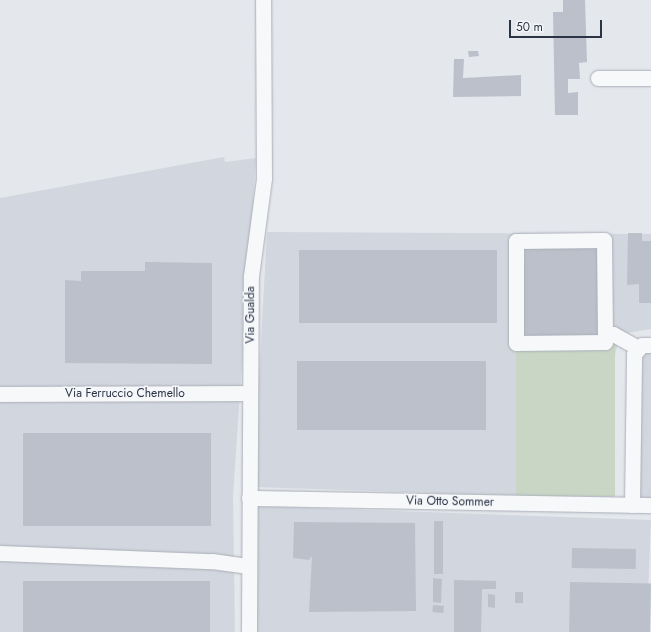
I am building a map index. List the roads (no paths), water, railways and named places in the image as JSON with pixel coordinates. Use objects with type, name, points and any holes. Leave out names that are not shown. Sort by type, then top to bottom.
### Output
[{"type":"street","name":"Via Gualda","points":[[249,632],[251,276],[264,178],[262,0]]},
{"type":"street","points":[[598,78],[651,78]]},
{"type":"street","points":[[604,240],[606,334],[605,342],[516,343],[516,241],[604,240]]},
{"type":"street","points":[[606,334],[613,334],[645,346],[633,366],[632,505]]},
{"type":"street","name":"Via Ferruccio Chemello","points":[[0,394],[250,393]]},
{"type":"street","name":"Via Otto Sommer","points":[[250,498],[651,505]]},
{"type":"street","points":[[0,553],[212,560],[250,566]]}]
